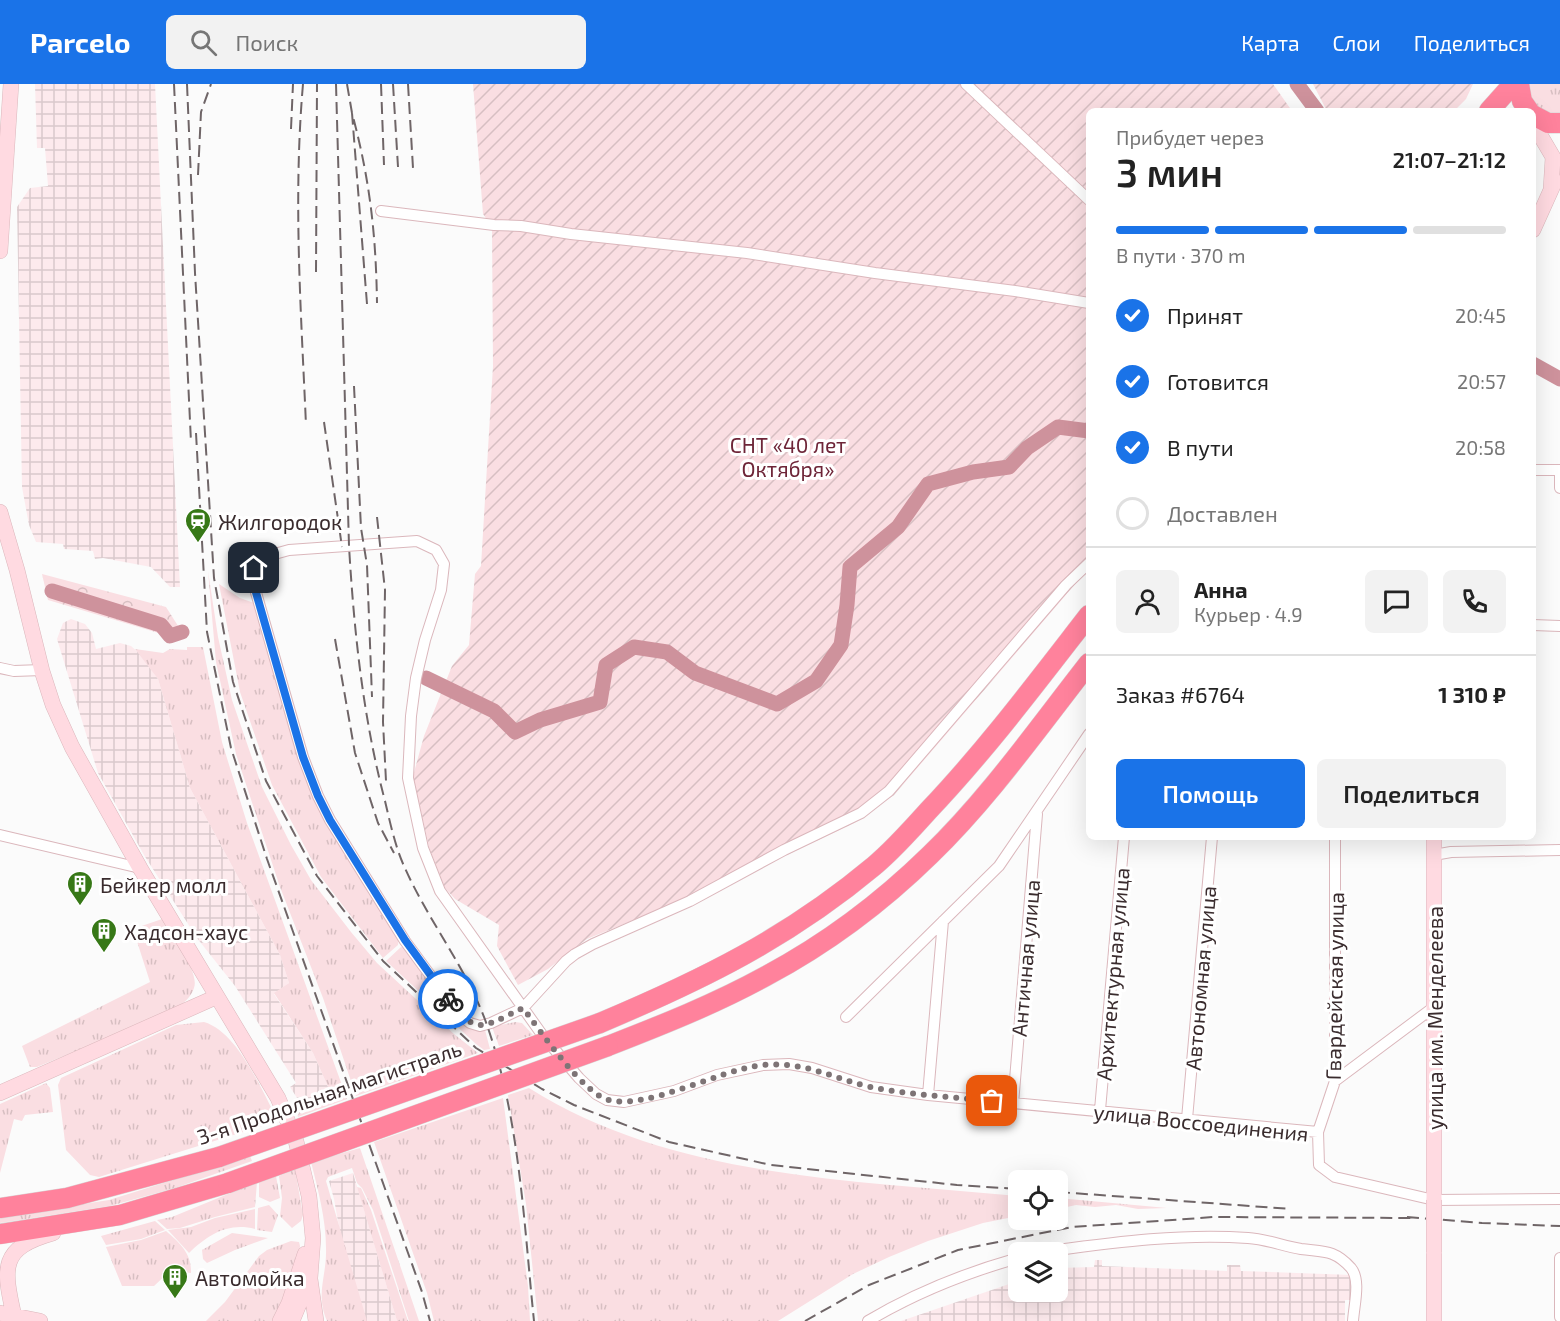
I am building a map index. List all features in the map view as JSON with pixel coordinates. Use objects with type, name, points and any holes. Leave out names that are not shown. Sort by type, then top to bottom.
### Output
[{"type":"highway","points":[[1492,108],[1513,84]]},
{"type":"highway","points":[[1519,84],[1522,101],[1528,108]]},
{"type":"highway","name":"3-я Продольная магистраль","points":[[2,1207],[67,1198],[219,1157],[600,1023],[668,994],[751,952],[791,929],[876,864],[963,773],[1086,619]]},
{"type":"highway","points":[[0,1234],[120,1215],[228,1183],[608,1046],[682,1016],[767,976],[806,953],[873,905],[931,855],[961,823],[1086,667]]},
{"type":"main road","points":[[0,251],[3,141],[10,84]]},
{"type":"main road","points":[[1538,119],[1553,157],[1551,189]]},
{"type":"main road","points":[[1536,223],[1560,170]]},
{"type":"main road","points":[[0,512],[42,670],[53,705],[72,747],[140,868],[278,1098],[296,1141],[309,1196],[314,1238],[310,1278],[316,1321]]},
{"type":"main road","name":"улица им. Менделеева","points":[[1434,840],[1434,1321]]},
{"type":"main road","points":[[0,1092],[216,997]]},
{"type":"main road","points":[[40,1321],[7,1314],[6,1267],[11,1254],[17,1248],[39,1236],[120,1215]]},
{"type":"main road","points":[[280,1321],[295,1287],[306,1251],[314,1238]]},
{"type":"main road","points":[[292,1321],[310,1278]]},
{"type":"street","points":[[966,84],[1086,197]]},
{"type":"street","points":[[381,211],[747,253],[1086,303]]},
{"type":"street","points":[[1536,470],[1560,470],[1560,488]]},
{"type":"street","name":"улица Воссоединения","points":[[523,1008],[480,1026],[470,1023],[458,1012],[405,940],[330,820],[303,757],[255,589],[254,568],[271,555],[289,550],[417,542],[436,550],[444,564],[441,590],[416,678],[411,716],[408,778],[423,848],[440,891],[543,1036],[579,1078],[596,1094],[608,1100],[624,1102],[641,1099],[674,1091],[717,1075],[763,1065],[789,1064],[812,1068],[871,1087],[928,1095],[1318,1132],[1319,1165],[1335,1177],[1434,1200],[1560,1199]]},
{"type":"street","points":[[523,1008],[575,954],[690,901],[784,850],[861,813],[889,791],[1066,585],[1086,566]]},
{"type":"street","points":[[1536,625],[1560,626]]},
{"type":"street","points":[[0,668],[14,671],[42,670]]},
{"type":"street","points":[[846,1017],[999,866],[1086,738]]},
{"type":"street","name":"Античная улица","points":[[1014,1104],[1037,812]]},
{"type":"street","points":[[0,836],[140,868]]},
{"type":"street","name":"Архитектурная улица","points":[[1100,1110],[1124,840]]},
{"type":"street","name":"Автономная улица","points":[[1188,1119],[1212,840]]},
{"type":"street","name":"Гвардейская улица","points":[[1318,1132],[1335,1081],[1335,840]]},
{"type":"street","points":[[1434,855],[1451,852],[1560,850]]},
{"type":"street","points":[[928,1095],[944,921]]},
{"type":"street","points":[[1335,1081],[1434,1007]]},
{"type":"street","points":[[1068,1249],[1124,1241],[1184,1237],[1249,1238],[1303,1249],[1321,1249],[1338,1256],[1352,1269],[1356,1279],[1353,1321]]},
{"type":"street","points":[[1559,1258],[1560,1317]]},
{"type":"street","points":[[868,1321],[895,1305],[936,1286],[1008,1261]]},
{"type":"shaded area","points":[[35,84],[155,84],[180,587],[170,587],[151,567],[103,558],[95,559],[93,551],[64,549],[63,544],[36,542],[29,525],[22,487],[17,207],[30,188],[48,186],[45,148],[37,148]]},
{"type":"shaded area","points":[[71,619],[85,624],[92,633],[96,649],[120,643],[131,646],[141,655],[158,679],[190,788],[280,955],[289,983],[274,994],[313,1053],[329,1089],[322,1099],[300,1110],[299,1101],[290,1087],[296,1083],[235,986],[197,938],[144,855],[98,773],[57,639],[63,623]]},
{"type":"shaded area","points":[[353,1173],[397,1321],[356,1321],[329,1181]]},
{"type":"shaded area","points":[[1095,1260],[1102,1260],[1102,1266],[1227,1271],[1227,1265],[1240,1265],[1241,1271],[1352,1275],[1351,1300],[1345,1300],[1345,1321],[901,1321],[1008,1284],[1008,1302],[1068,1302],[1068,1268],[1094,1267]]},
{"type":"green space","name":"СНТ «40 лет Октября»","points":[[473,84],[1273,84],[1290,108],[1086,108],[1086,571],[894,795],[854,823],[755,870],[587,939],[548,969],[518,985],[497,946],[499,925],[455,899],[445,888],[429,847],[413,776],[424,736],[452,666],[469,645],[475,574],[481,566],[493,366],[492,227],[483,214]]},
{"type":"green space","points":[[1313,84],[1473,84],[1466,99],[1457,108],[1325,108]]},
{"type":"green space","points":[[1527,84],[1560,84],[1560,118],[1536,110],[1526,87]]},
{"type":"green space","points":[[208,571],[218,637],[232,700],[262,787],[291,845],[311,880],[377,963],[478,1053],[356,1096],[323,998],[280,887],[236,754],[216,662]]},
{"type":"green space","points":[[42,574],[166,607],[180,629],[162,634],[48,600]]},
{"type":"green space","points":[[219,584],[240,598],[254,603],[340,845],[372,899],[399,936],[398,945],[383,958],[321,877],[272,785],[240,692]]},
{"type":"green space","points":[[187,647],[203,647],[222,742],[247,823],[347,1099],[298,1117],[297,1112],[322,1099],[329,1089],[313,1053],[274,993],[289,983],[280,955],[190,788],[158,679],[135,649],[163,653],[170,649],[187,650]]},
{"type":"green space","points":[[162,919],[184,953],[193,973],[194,988],[189,998],[175,1010],[37,1067],[30,1067],[22,1046],[150,982],[133,929]]},
{"type":"green space","points":[[401,947],[405,948],[454,1013],[485,1030],[490,1049],[484,1050],[476,1044],[386,961]]},
{"type":"green space","points":[[204,1022],[228,1037],[238,1050],[257,1079],[278,1121],[99,1177],[90,1175],[66,1150],[58,1085],[61,1078],[176,1025]]},
{"type":"green space","points":[[515,1022],[522,1023],[533,1035],[499,1046],[492,1027]]},
{"type":"green space","points":[[46,1083],[50,1088],[53,1112],[25,1115],[22,1121],[14,1119],[0,1173],[0,1104]]},
{"type":"green space","points":[[529,1088],[585,1118],[643,1141],[704,1158],[829,1179],[1008,1195],[1008,1218],[983,1223],[928,1241],[889,1257],[853,1274],[778,1321],[538,1321],[526,1204],[508,1095]]},
{"type":"green space","points":[[503,1098],[528,1286],[530,1321],[434,1321],[427,1293],[374,1142]]},
{"type":"green space","points":[[360,1148],[419,1321],[409,1321],[373,1210],[357,1183],[352,1168],[328,1177],[326,1181],[367,1321],[327,1321],[322,1302],[326,1258],[325,1226],[311,1162]]},
{"type":"green space","points":[[250,1156],[252,1161],[175,1188],[110,1206],[0,1223],[0,1217],[109,1200]]},
{"type":"green space","points":[[295,1169],[303,1215],[301,1221],[292,1228],[280,1216],[282,1198],[279,1176]]},
{"type":"green space","points":[[276,1176],[280,1198],[270,1202],[259,1197],[259,1181]]},
{"type":"green space","points":[[257,1182],[255,1207],[180,1228],[167,1229],[157,1220],[172,1217]]},
{"type":"green space","points":[[357,1187],[361,1188],[371,1210],[408,1321],[397,1321]]},
{"type":"green space","points":[[1068,1199],[1167,1208],[1138,1209],[1116,1205],[1095,1207],[1076,1205],[1068,1207]]},
{"type":"green space","points":[[269,1205],[278,1215],[272,1232],[257,1230],[258,1208]]},
{"type":"green space","points":[[255,1209],[255,1229],[236,1227],[227,1229],[211,1236],[189,1253],[168,1230],[191,1227],[215,1218]]},
{"type":"green space","points":[[155,1221],[165,1230],[141,1239],[106,1245],[101,1236]]},
{"type":"green space","points":[[166,1231],[187,1255],[191,1273],[170,1271],[154,1286],[122,1286],[106,1247],[141,1240]]},
{"type":"green space","points":[[232,1233],[268,1238],[207,1263],[203,1259],[202,1250]]},
{"type":"green space","points":[[291,1241],[299,1242],[299,1256],[276,1321],[206,1321],[225,1302],[259,1256],[267,1250]]},
{"type":"waterway","points":[[1297,84],[1315,108]]},
{"type":"waterway","points":[[1536,366],[1560,379]]},
{"type":"waterway","points":[[426,678],[494,711],[515,732],[540,720],[600,702],[606,665],[634,647],[667,652],[695,673],[777,704],[816,681],[841,645],[850,567],[898,527],[928,484],[973,472],[1009,467],[1027,448],[1058,427],[1086,431]]},
{"type":"waterway","points":[[52,591],[161,625],[170,636],[182,632]]},
{"type":"railway","points":[[174,84],[191,442]]},
{"type":"railway","points":[[187,84],[195,273],[214,578],[233,682],[266,781],[317,876],[383,961],[476,1048],[542,1089],[574,1105],[669,1142],[771,1165],[1008,1188]]},
{"type":"railway","points":[[198,175],[201,112],[211,84]]},
{"type":"railway","points":[[291,129],[293,84]]},
{"type":"railway","points":[[303,84],[298,212],[306,425]]},
{"type":"railway","points":[[316,272],[317,84]]},
{"type":"railway","points":[[336,84],[349,546],[365,706],[377,770],[401,858],[425,908],[481,1009],[499,1066],[514,1138],[524,1211],[534,1321]]},
{"type":"railway","points":[[347,84],[352,113]]},
{"type":"railway","points":[[381,84],[384,165]]},
{"type":"railway","points":[[393,84],[398,167]]},
{"type":"railway","points":[[408,84],[413,168]]},
{"type":"railway","points":[[367,304],[352,113],[371,208],[377,303]]},
{"type":"railway","points":[[354,386],[361,528],[367,565],[372,697]]},
{"type":"railway","points":[[324,422],[342,547]]},
{"type":"railway","points":[[196,433],[207,632],[231,748],[267,859],[422,1292],[430,1321]]},
{"type":"railway","points":[[377,517],[385,590],[383,722],[386,781]]},
{"type":"railway","points":[[335,639],[355,753],[378,823],[394,853]]},
{"type":"railway","points":[[1068,1193],[1291,1209]]},
{"type":"railway","points":[[805,1321],[869,1285],[958,1250],[1072,1227],[1214,1217],[1416,1218]]},
{"type":"railway","points":[[1407,1217],[1560,1226]]},
{"type":"way so far","points":[[448,999],[470,1023],[480,1026],[523,1008],[543,1036],[579,1078],[596,1094],[608,1100],[624,1102],[641,1099],[674,1091],[717,1075],[763,1065],[789,1064],[812,1068],[871,1087],[992,1101]]},
{"type":"place","name":"Жилгородок","points":[[198,544]]},
{"type":"place","name":"Бейкер молл","points":[[80,907]]},
{"type":"place","name":"Хадсон-хаус","points":[[104,954]]},
{"type":"place","name":"Автомойка","points":[[175,1300]]},
{"type":"route","points":[[254,568],[255,589],[303,757],[318,796],[330,820],[405,940],[448,999]]}]
